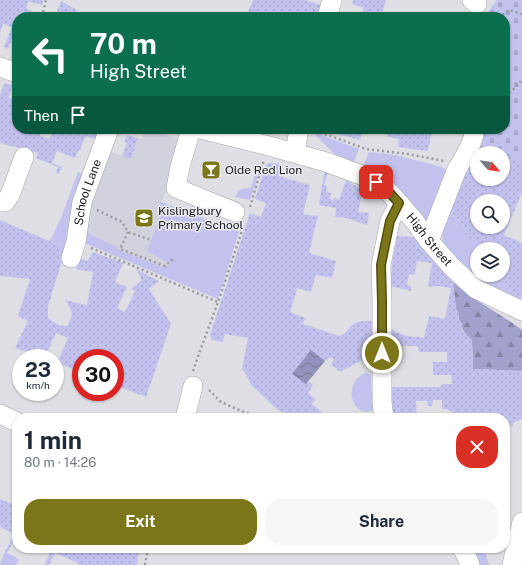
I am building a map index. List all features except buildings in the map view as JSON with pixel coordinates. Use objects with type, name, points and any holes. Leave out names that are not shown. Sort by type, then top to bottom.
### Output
[{"type":"street","points":[[329,12],[332,0]]},
{"type":"street","points":[[0,67],[12,71]]},
{"type":"street","name":"School Lane","points":[[73,250],[82,204],[107,134]]},
{"type":"street","points":[[190,134],[180,167],[176,188],[243,214]]},
{"type":"street","name":"High Street","points":[[220,134],[326,162],[364,176],[386,189],[452,267],[476,289],[522,311]]},
{"type":"street","points":[[295,153],[304,134]]},
{"type":"street","points":[[429,241],[457,168],[468,152],[474,134]]},
{"type":"street","points":[[0,202],[5,202],[10,195],[24,157]]},
{"type":"street","points":[[383,413],[381,265],[390,221],[399,203]]},
{"type":"street","points":[[185,413],[193,386]]},
{"type":"street","points":[[0,414],[12,420]]},
{"type":"street","points":[[512,565],[516,526]]},
{"type":"street","points":[[465,553],[470,565]]},
{"type":"path","points":[[43,12],[46,0]]},
{"type":"path","points":[[506,12],[509,10],[522,14]]},
{"type":"path","points":[[510,92],[522,80]]},
{"type":"path","points":[[324,134],[366,149],[408,154],[460,164]]},
{"type":"path","points":[[248,413],[221,402],[204,384],[193,386],[193,370],[218,302],[243,214],[269,146]]},
{"type":"path","points":[[82,204],[86,204],[93,209],[122,222],[128,232],[151,240]]},
{"type":"path","points":[[124,224],[126,219]]},
{"type":"path","points":[[128,232],[120,249],[165,266],[174,258]]},
{"type":"path","points":[[73,250],[218,302]]},
{"type":"path","points":[[145,565],[147,553]]},
{"type":"shaded area","name":"Kislingbury Primary School","points":[[144,134],[164,134],[181,140],[175,166],[162,202],[239,232],[166,276],[82,242],[86,203],[109,151],[131,159],[138,138],[142,139]]},
{"type":"green space","points":[[0,0],[43,0],[42,5],[28,1],[26,9],[32,12],[12,12],[12,27],[3,24],[0,33]]},
{"type":"green space","points":[[253,0],[305,0],[324,6],[322,12],[248,12]]},
{"type":"green space","points":[[353,0],[386,0],[382,12],[363,12],[364,8],[352,4]]},
{"type":"green space","points":[[497,0],[522,0],[522,162],[510,157],[510,146],[485,146],[478,143],[473,134],[510,134],[510,12],[488,12]]},
{"type":"green space","points":[[61,1],[77,10],[76,12],[57,12]]},
{"type":"green space","points":[[12,27],[12,39],[8,49],[4,47]]},
{"type":"green space","points":[[4,83],[12,85],[9,98],[12,99],[12,134],[41,134],[40,136],[50,139],[52,134],[100,134],[100,136],[94,139],[86,136],[81,150],[79,150],[75,158],[57,151],[52,163],[62,167],[59,174],[56,173],[58,167],[36,158],[38,153],[0,143],[1,93]]},
{"type":"green space","points":[[315,134],[359,149],[354,162],[335,154]]},
{"type":"green space","points":[[338,134],[362,134],[360,140]]},
{"type":"green space","points":[[387,134],[431,134],[428,151],[398,147],[399,139],[388,137]]},
{"type":"green space","points":[[127,135],[138,138],[131,159],[122,156],[127,143],[124,141]]},
{"type":"green space","points":[[478,143],[485,146],[477,146]]},
{"type":"green space","points":[[369,152],[395,155],[442,167],[447,171],[429,220],[426,220],[396,186],[380,174],[363,166]]},
{"type":"green space","points":[[510,157],[522,162],[522,193],[510,221],[510,194],[470,194],[470,234],[504,234],[522,243],[522,295],[519,302],[504,282],[510,282],[510,242],[476,242],[467,237],[465,228],[449,212],[470,162],[470,186],[510,186]]},
{"type":"green space","points":[[269,163],[280,164],[278,176],[310,185],[303,214],[318,216],[309,253],[336,261],[332,278],[316,275],[311,292],[296,288],[297,290],[290,312],[305,318],[303,324],[339,336],[345,333],[356,323],[362,321],[373,321],[373,354],[340,372],[331,364],[334,359],[330,357],[325,361],[311,351],[306,384],[309,382],[313,385],[308,393],[315,399],[312,404],[323,413],[286,413],[279,411],[251,385],[242,369],[248,338],[225,334],[223,342],[212,340],[210,335],[250,213],[261,217],[266,203],[255,199],[266,165]]},
{"type":"green space","points":[[78,172],[83,174],[64,255],[59,253],[61,246],[50,241],[61,218]]},
{"type":"green space","points":[[255,173],[259,174],[250,200],[235,197],[239,190],[251,188]]},
{"type":"green space","points":[[324,173],[328,173],[324,185],[327,186],[326,191],[331,193],[330,199],[333,201],[334,198],[339,200],[346,180],[363,190],[358,212],[369,213],[367,225],[346,218],[335,217],[336,208],[319,205]]},
{"type":"green space","points":[[161,202],[239,232],[218,299],[82,242],[83,231],[117,247],[119,250],[164,268],[171,264],[147,251],[160,218],[159,208]]},
{"type":"green space","points":[[449,212],[461,223],[467,237],[476,242],[470,242],[470,272],[450,256],[443,241],[442,227]]},
{"type":"green space","points":[[0,220],[61,246],[59,253],[64,255],[48,306],[48,318],[59,325],[67,326],[72,316],[70,307],[65,300],[87,305],[93,272],[76,269],[79,258],[88,261],[93,252],[123,263],[115,282],[127,287],[117,308],[125,312],[135,291],[131,289],[142,280],[136,269],[159,281],[149,289],[171,324],[146,397],[124,388],[124,349],[72,349],[72,369],[64,366],[63,349],[68,338],[56,333],[49,349],[15,348],[28,321],[18,316],[30,279],[0,276]]},
{"type":"green space","points":[[397,236],[413,237],[453,282],[456,309],[459,314],[459,319],[463,325],[462,330],[472,340],[473,369],[522,371],[522,419],[513,423],[513,426],[510,427],[510,413],[453,413],[447,409],[442,409],[442,400],[433,400],[432,406],[428,406],[427,401],[416,401],[417,413],[389,413],[390,387],[441,387],[442,384],[452,384],[451,375],[433,375],[433,362],[447,362],[447,352],[419,352],[418,346],[393,346],[392,329],[403,335],[424,338],[429,316],[445,319],[451,288],[428,286],[432,263],[417,261],[415,275],[409,274],[407,285],[411,286],[411,291],[390,286]]},
{"type":"green space","points":[[453,282],[468,295],[522,330],[522,371],[473,369],[472,341],[464,332],[459,322]]},
{"type":"green space","points":[[482,282],[504,282],[519,302],[499,296]]},
{"type":"green space","points":[[366,373],[371,375],[373,411],[366,412],[360,410],[355,405],[352,393],[355,381]]},
{"type":"green space","points":[[0,499],[12,504],[12,533],[0,527]]},
{"type":"green space","points":[[12,538],[12,544],[7,553],[4,554]]},
{"type":"green space","points":[[7,553],[19,560],[16,565],[0,565],[4,554]]},
{"type":"green space","points":[[50,553],[55,553],[49,565],[44,565]]},
{"type":"green space","points":[[55,553],[138,553],[137,565],[77,565],[78,563]]},
{"type":"green space","points":[[469,553],[485,553],[489,565],[474,565]]},
{"type":"water","points":[[311,350],[325,361],[306,384],[292,374]]},
{"type":"place","name":"Olde Red Lion","points":[[211,170]]},
{"type":"place","name":"Kislingbury Primary School","points":[[144,218]]},
{"type":"route","points":[[376,182],[386,189],[399,203],[390,221],[381,265],[382,353]]}]
